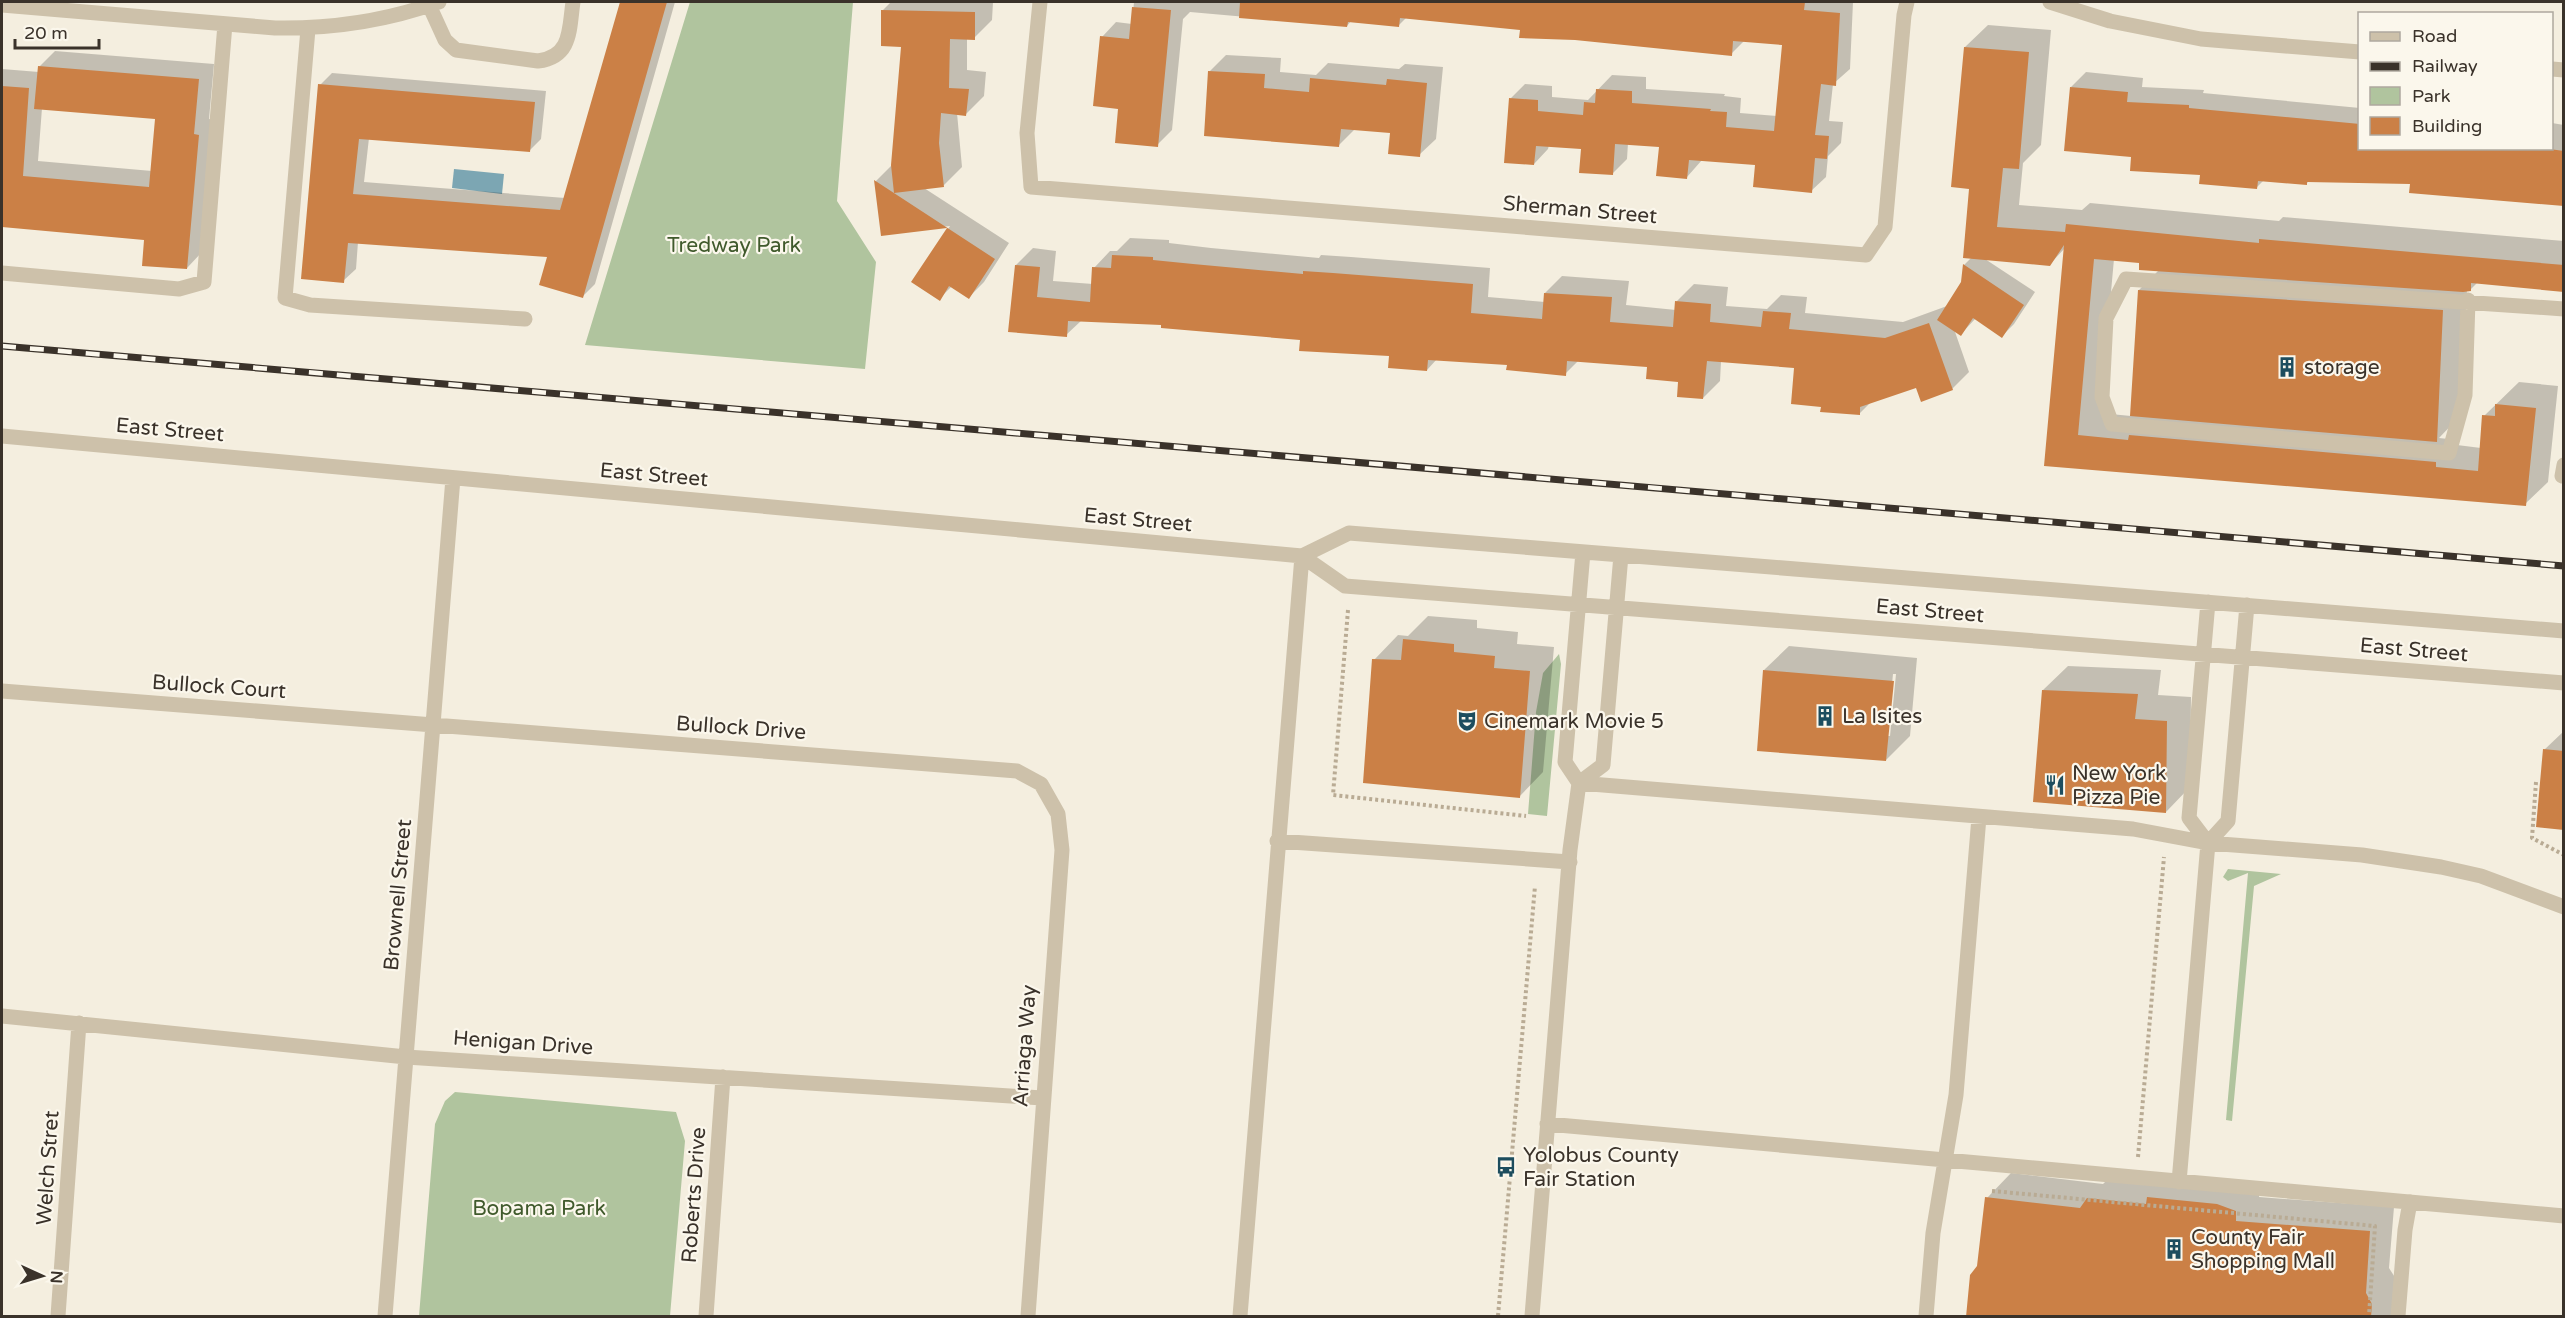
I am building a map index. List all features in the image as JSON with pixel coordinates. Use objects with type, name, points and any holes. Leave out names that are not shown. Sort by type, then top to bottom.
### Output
[{"type":"street","points":[[2,5],[308,29],[358,23],[434,3],[445,40],[456,50],[538,61],[560,54],[567,38],[573,2]]},
{"type":"street","name":"Sherman Street","points":[[1040,2],[1027,133],[1031,187],[1866,255],[1886,227],[1907,2]]},
{"type":"street","points":[[2050,2],[2110,21],[2201,39],[2358,52]]},
{"type":"street","points":[[2,273],[179,289],[204,282],[225,24]]},
{"type":"street","points":[[308,29],[285,298],[310,305],[525,319]]},
{"type":"street","points":[[2468,300],[2465,395],[2449,453],[2112,424],[2102,397],[2106,318],[2126,279],[2468,300],[2564,309]]},
{"type":"street","name":"East Street","points":[[2,436],[1302,556],[1345,585],[2564,683]]},
{"type":"street","name":"Brownell Street","points":[[385,1317],[453,478]]},
{"type":"street","name":"East Street","points":[[1302,556],[1349,533],[2564,631]]},
{"type":"street","points":[[1532,1317],[1570,862],[1579,783],[1565,762],[1583,552]]},
{"type":"street","points":[[1579,783],[1603,765],[1621,555]]},
{"type":"street","points":[[1240,1317],[1302,556]]},
{"type":"street","points":[[2208,602],[2190,818],[2208,843]]},
{"type":"street","points":[[2179,1182],[2208,843],[2228,821],[2247,605]]},
{"type":"street","name":"Bullock Court","points":[[2,692],[433,725]]},
{"type":"street","name":"Bullock Drive","points":[[433,725],[1017,771],[1041,784]]},
{"type":"street","points":[[1579,783],[2133,829],[2208,843],[2362,855],[2441,867],[2481,876],[2564,907]]},
{"type":"street","name":"Arriaga Way","points":[[1028,1317],[1042,1098],[1062,850],[1058,814],[1041,784]]},
{"type":"street","points":[[1926,1317],[1933,1233],[1956,1095],[1978,817]]},
{"type":"street","points":[[1277,841],[1570,862]]},
{"type":"street","name":"Henigan Drive","points":[[2,1016],[406,1057],[1042,1098]]},
{"type":"street","name":"Welch Stret","points":[[58,1317],[79,1023]]},
{"type":"street","name":"Roberts Drive","points":[[706,1317],[723,1077]]},
{"type":"street","points":[[1547,1124],[2564,1216]]},
{"type":"street","points":[[2398,1317],[2405,1230],[2410,1202]]},
{"type":"path","points":[[1348,610],[1333,795],[1526,816]]},
{"type":"path","points":[[2535,782],[2532,838],[2564,855]]},
{"type":"path","points":[[2136,1178],[2166,835]]},
{"type":"path","points":[[1498,1317],[1535,886]]},
{"type":"path","points":[[1992,1191],[2375,1226],[2369,1317]]},
{"type":"green space","name":"Tredway Park","points":[[690,2],[853,2],[837,201],[876,262],[865,369],[585,345]]},
{"type":"green space","points":[[1559,654],[1561,664],[1547,816],[1528,814],[1536,712],[1543,673]]},
{"type":"green space","points":[[2228,869],[2281,874],[2254,886],[2232,1121],[2226,1120],[2248,873],[2228,881],[2223,877]]},
{"type":"green space","name":"Bopama Park","points":[[455,1092],[676,1112],[685,1141],[670,1316],[419,1316],[435,1124],[445,1101]]},
{"type":"water","points":[[454,169],[504,174],[502,194],[452,188]]},
{"type":"building","points":[[620,2],[667,2],[583,298],[539,285],[547,257],[348,243],[344,283],[301,279],[318,84],[535,102],[530,152],[359,139],[353,194],[560,210]]},
{"type":"building","points":[[1240,2],[1805,2],[1804,10],[1840,13],[1836,86],[1821,84],[1815,135],[1829,136],[1827,159],[1815,158],[1812,193],[1753,187],[1755,165],[1689,160],[1687,179],[1656,176],[1659,147],[1615,144],[1613,175],[1579,173],[1581,149],[1536,146],[1534,165],[1504,163],[1509,98],[1538,100],[1538,111],[1583,115],[1584,102],[1595,103],[1596,89],[1632,91],[1632,103],[1727,112],[1726,127],[1774,131],[1782,45],[1733,41],[1732,56],[1575,40],[1519,38],[1520,30],[1400,18],[1399,27],[1348,22],[1347,27],[1239,18]]},
{"type":"building","points":[[1132,7],[1171,10],[1158,147],[1115,143],[1118,109],[1093,106],[1100,36],[1129,39]]},
{"type":"building","points":[[881,10],[975,12],[975,40],[950,39],[949,88],[969,89],[966,116],[941,113],[939,143],[944,187],[894,193],[891,165],[901,47],[881,46]]},
{"type":"building","points":[[1964,47],[2029,52],[2019,169],[2003,168],[1997,227],[2065,232],[2066,224],[2259,243],[2259,239],[2564,265],[2564,292],[2471,283],[2471,291],[2463,292],[2139,270],[2139,263],[2094,259],[2078,435],[2128,440],[2129,435],[2436,462],[2436,467],[2478,471],[2482,415],[2495,416],[2495,404],[2536,408],[2526,506],[2044,466],[2064,245],[2050,266],[1963,258],[1969,189],[1951,187]]},
{"type":"building","points":[[38,66],[199,79],[194,134],[199,135],[187,269],[142,266],[144,240],[2,227],[2,86],[29,88],[23,176],[149,187],[155,119],[34,109]]},
{"type":"building","points":[[1208,71],[1265,74],[1264,88],[1309,92],[1310,78],[1386,85],[1387,79],[1427,83],[1420,157],[1388,154],[1390,133],[1341,129],[1339,147],[1204,136]]},
{"type":"building","points":[[2070,87],[2128,92],[2127,102],[2189,105],[2189,108],[2358,124],[2358,150],[2564,151],[2564,206],[2409,193],[2410,184],[2307,182],[2307,185],[2258,181],[2257,189],[2199,184],[2200,175],[2130,171],[2131,157],[2064,151]]},
{"type":"building","points":[[874,180],[995,259],[969,299],[949,286],[940,301],[911,282],[947,228],[881,236]]},
{"type":"building","points":[[1112,255],[1153,257],[1153,260],[1303,274],[1303,271],[1473,284],[1471,313],[1542,319],[1544,293],[1612,297],[1610,322],[1673,327],[1675,301],[1711,304],[1710,322],[1761,327],[1763,311],[1791,313],[1789,329],[1885,338],[1929,323],[1953,390],[1921,402],[1916,388],[1860,407],[1860,415],[1820,412],[1821,407],[1791,404],[1794,368],[1707,361],[1703,399],[1677,397],[1678,382],[1646,379],[1647,367],[1567,361],[1566,376],[1506,370],[1507,365],[1428,360],[1427,371],[1388,368],[1389,356],[1299,351],[1300,340],[1161,328],[1161,325],[1068,321],[1067,337],[1008,332],[1015,265],[1040,267],[1037,297],[1090,302],[1092,267],[1111,268]]},
{"type":"building","points":[[1963,264],[2024,305],[2002,338],[1973,318],[1961,336],[1937,320],[1961,282]]},
{"type":"building","name":"storage","points":[[2138,290],[2443,310],[2437,442],[2130,416]]},
{"type":"building","points":[[1403,639],[1454,644],[1454,652],[1495,656],[1494,668],[1530,671],[1520,798],[1363,783],[1372,659],[1401,660]]},
{"type":"building","name":"La Isites","points":[[1763,670],[1894,681],[1886,761],[1757,751]]},
{"type":"building","points":[[2042,690],[2138,694],[2135,719],[2167,721],[2166,813],[2033,802]]},
{"type":"building","points":[[2543,749],[2564,751],[2564,830],[2536,827]]},
{"type":"building","name":"County Fair Shopping Mall","points":[[1985,1197],[2080,1208],[2087,1198],[2146,1204],[2147,1197],[2217,1204],[2236,1211],[2236,1221],[2370,1231],[2366,1293],[2372,1304],[2371,1317],[1966,1317],[1970,1275],[1977,1266]]},
{"type":"railway","points":[[2,346],[2564,566]]},
{"type":"place","name":"storage","points":[[2287,367]]},
{"type":"place","name":"La Isites","points":[[1825,716]]},
{"type":"place","name":"Cinemark Movie 5","points":[[1467,721]]},
{"type":"place","name":"New York Pizza Pie","points":[[2055,785]]},
{"type":"place","name":"Yolobus County Fair Station","points":[[1506,1167]]},
{"type":"place","name":"County Fair Shopping Mall","points":[[2174,1249]]}]
